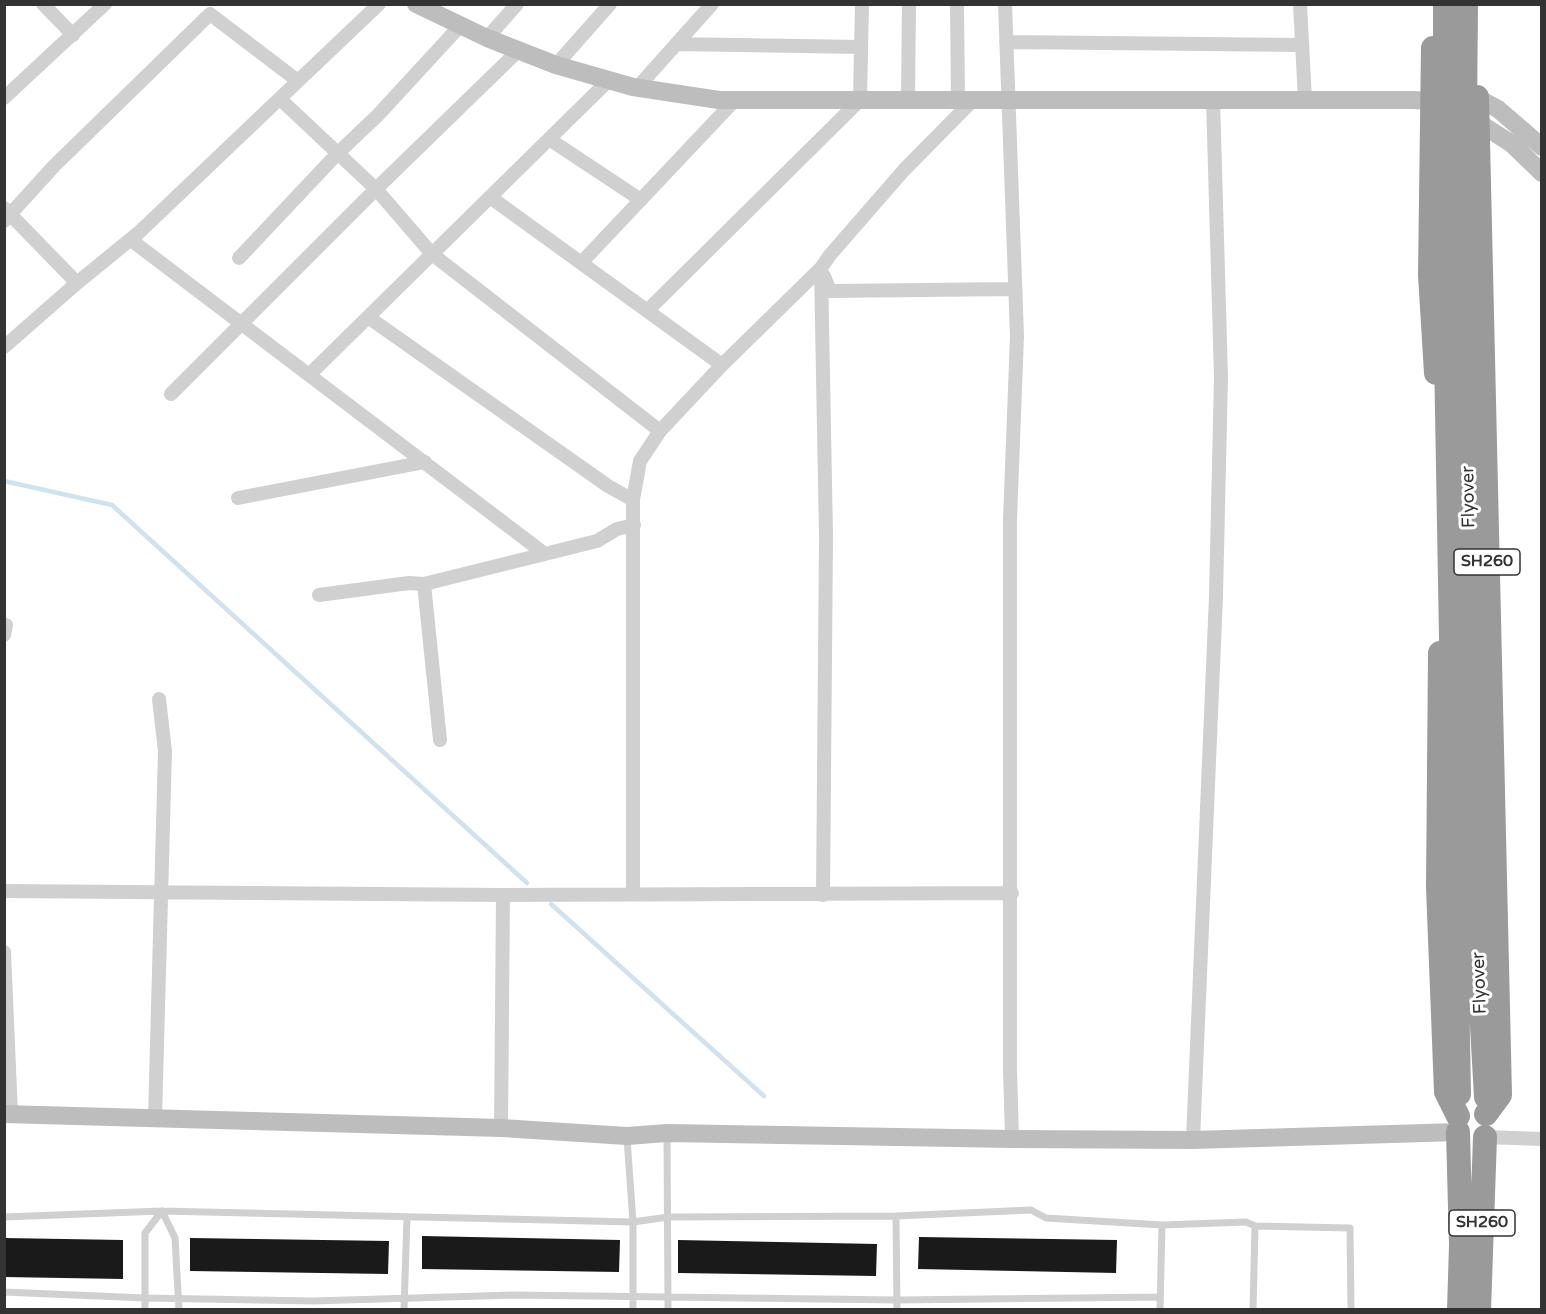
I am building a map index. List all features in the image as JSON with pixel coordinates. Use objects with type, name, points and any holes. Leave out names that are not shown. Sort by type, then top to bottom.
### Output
[{"type":"highway","points":[[1434,4],[1430,275],[1438,403],[1440,675],[1438,887],[1446,1092],[1458,1114]]},
{"type":"highway","name":"Flyover","points":[[1445,4],[1445,297],[1461,1245],[1458,1310]]},
{"type":"highway","name":"Flyover","points":[[1466,4],[1464,231],[1468,480],[1479,973],[1486,1116]]},
{"type":"highway","name":"SH260","points":[[1478,4],[1477,109],[1500,1095],[1486,1116],[1479,1310]]},
{"type":"street","points":[[44,4],[73,35]]},
{"type":"street","points":[[4,98],[105,4]]},
{"type":"street","points":[[199,4],[298,81]]},
{"type":"street","points":[[379,4],[131,240],[545,554]]},
{"type":"street","points":[[416,4],[487,38],[556,65],[637,88],[719,100],[1305,99],[1432,89],[1477,109],[1542,173]]},
{"type":"street","points":[[487,38],[517,4]]},
{"type":"street","points":[[556,65],[610,4]]},
{"type":"street","points":[[637,88],[712,4]]},
{"type":"street","points":[[648,311],[860,100],[862,4]]},
{"type":"street","points":[[908,101],[909,4]]},
{"type":"street","points":[[633,894],[633,500],[640,461],[660,430],[722,365],[821,268],[965,101],[957,4]]},
{"type":"street","points":[[1005,4],[1017,336],[1010,520],[1012,1139]]},
{"type":"street","points":[[1300,4],[1305,99]]},
{"type":"street","points":[[77,283],[7,215],[210,14]]},
{"type":"street","points":[[238,258],[338,153],[378,115],[460,26]]},
{"type":"street","points":[[1006,42],[1302,45]]},
{"type":"street","points":[[676,44],[861,47]]},
{"type":"street","points":[[171,394],[519,50]]},
{"type":"street","points":[[309,375],[609,80]]},
{"type":"street","points":[[280,99],[376,189],[432,254],[660,430]]},
{"type":"street","points":[[1193,1140],[1216,596],[1221,377],[1213,99]]},
{"type":"street","points":[[581,263],[735,100]]},
{"type":"street","points":[[1477,109],[1498,109],[1542,147]]},
{"type":"street","points":[[549,139],[641,200]]},
{"type":"street","points":[[490,197],[722,365]]},
{"type":"street","points":[[4,347],[138,233]]},
{"type":"street","points":[[821,268],[830,291],[1016,289]]},
{"type":"street","points":[[821,268],[826,536],[823,895]]},
{"type":"street","points":[[368,317],[608,486],[633,500]]},
{"type":"street","points":[[237,498],[425,462]]},
{"type":"street","points":[[319,595],[409,583],[424,584],[597,541],[617,529],[634,525]]},
{"type":"street","points":[[424,584],[440,740]]},
{"type":"street","points":[[155,1118],[165,751],[159,699]]},
{"type":"street","points":[[4,891],[503,895],[1012,893]]},
{"type":"street","points":[[501,1128],[503,895]]},
{"type":"street","points":[[4,952],[8,1114],[501,1128],[627,1136],[667,1132],[1193,1140],[1458,1114]]},
{"type":"street","points":[[1486,1116],[1542,1139]]},
{"type":"lane","points":[[667,1132],[668,1310]]},
{"type":"lane","points":[[627,1136],[633,1222],[633,1310]]},
{"type":"lane","points":[[4,1217],[162,1211],[633,1222],[668,1217],[896,1216],[1031,1210],[1046,1218],[1162,1226],[1246,1222],[1255,1226],[1350,1228],[1351,1310]]},
{"type":"lane","points":[[145,1310],[145,1233],[162,1211]]},
{"type":"lane","points":[[162,1211],[175,1238],[179,1310]]},
{"type":"lane","points":[[404,1310],[407,1216]]},
{"type":"lane","points":[[896,1216],[897,1310]]},
{"type":"lane","points":[[1160,1310],[1162,1226]]},
{"type":"lane","points":[[1253,1310],[1255,1226]]},
{"type":"lane","points":[[4,1292],[179,1299],[313,1301],[514,1295],[897,1300],[1160,1297]]},
{"type":"building","points":[[422,1236],[620,1240],[619,1272],[422,1269]]},
{"type":"building","points":[[919,1237],[1117,1240],[1116,1273],[918,1269]]},
{"type":"building","points":[[4,1238],[123,1240],[123,1279],[4,1277]]},
{"type":"building","points":[[190,1238],[389,1241],[388,1274],[190,1271]]},
{"type":"building","points":[[678,1240],[877,1244],[876,1276],[678,1273]]},
{"type":"waterway","points":[[4,481],[112,505],[527,883]]},
{"type":"waterway","points":[[551,904],[764,1096]]}]
